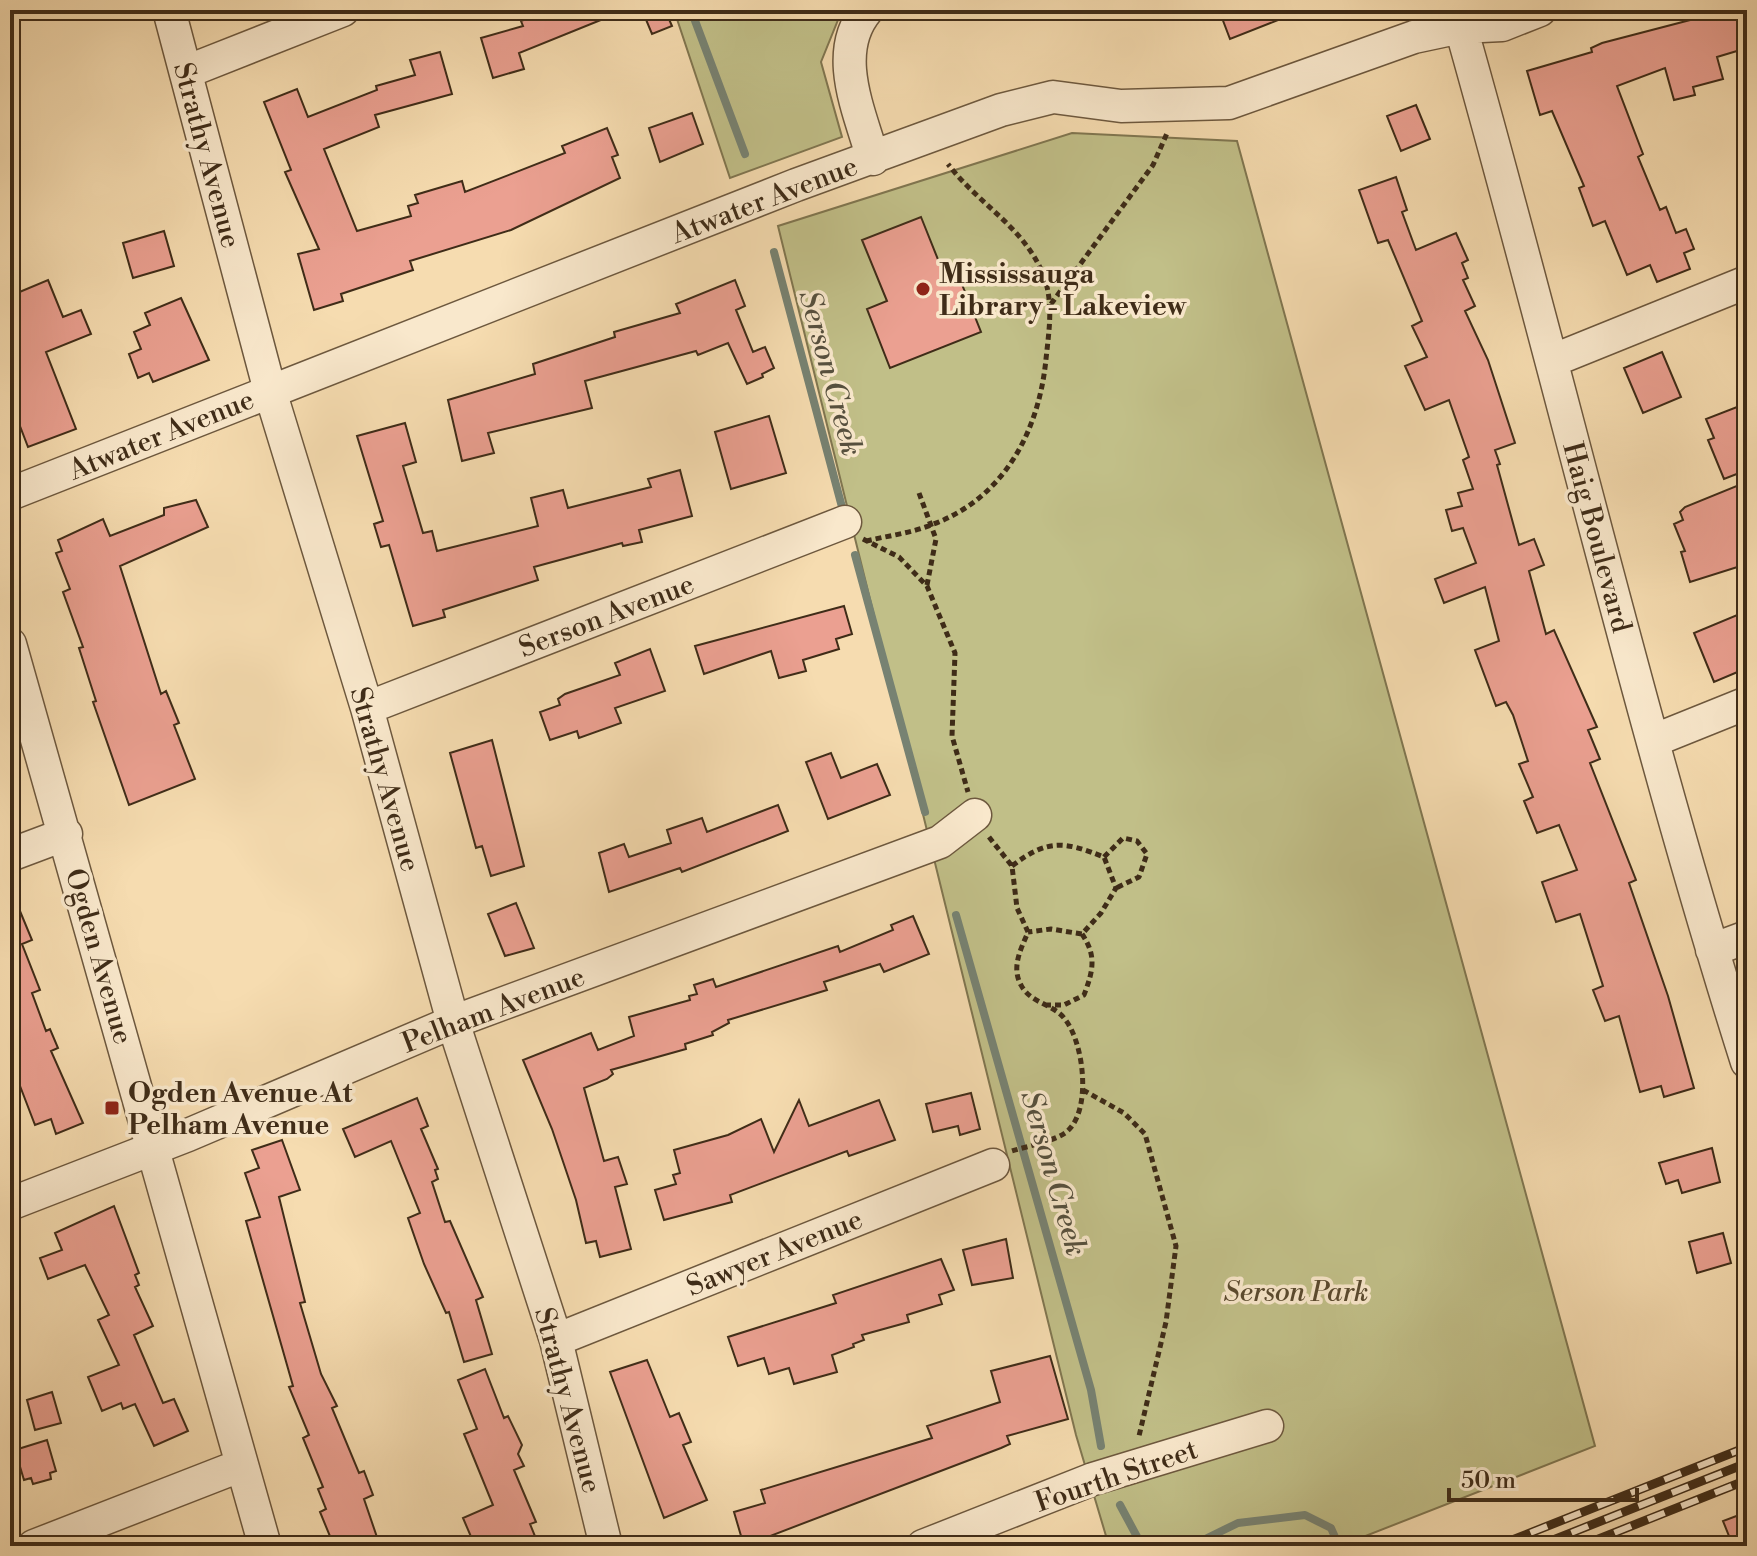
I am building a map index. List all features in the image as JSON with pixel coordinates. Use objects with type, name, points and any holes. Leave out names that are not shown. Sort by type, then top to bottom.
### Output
[{"type":"street","name":"Strathy Avenue","points":[[169,10],[270,391],[367,708],[453,1022],[556,1340],[606,1546]]},
{"type":"street","points":[[186,72],[343,10]]},
{"type":"street","points":[[867,10],[851,42],[848,69],[873,159]]},
{"type":"street","name":"Atwater Avenue","points":[[10,494],[796,185],[1038,99],[1053,97],[1121,106],[1178,108],[1229,103],[1459,18],[1502,25],[1540,10]]},
{"type":"street","name":"Haig Boulevard","points":[[1459,18],[1554,360],[1577,465],[1712,950],[1747,1062]]},
{"type":"street","points":[[1554,360],[1747,282]]},
{"type":"street","name":"Serson Avenue","points":[[367,708],[845,522]]},
{"type":"street","name":"Ogden Avenue","points":[[10,644],[265,1546]]},
{"type":"street","points":[[1655,740],[1747,703]]},
{"type":"street","name":"Pelham Avenue","points":[[10,1204],[154,1148],[453,1022],[940,842],[975,815]]},
{"type":"street","points":[[10,855],[66,834]]},
{"type":"street","points":[[1712,950],[1747,937]]},
{"type":"street","name":"Sawyer Avenue","points":[[556,1340],[997,1159]]},
{"type":"street","name":"Fourth Street","points":[[923,1546],[1130,1467],[1267,1426]]},
{"type":"street","points":[[34,1546],[242,1465]]},
{"type":"path","points":[[1051,304],[1153,165],[1178,108]]},
{"type":"path","points":[[948,164],[967,190],[1013,226],[1043,275],[1051,304],[1042,395],[1025,445],[982,496],[933,525],[866,541],[899,557],[927,586],[955,653],[952,736],[975,815],[1012,866],[1017,908],[1028,932],[1016,958],[1021,985],[1040,1005],[1062,1014],[1075,1034],[1083,1090],[1081,1111],[1074,1123],[1064,1133],[997,1159]]},
{"type":"path","points":[[919,493],[936,539],[927,586]]},
{"type":"path","points":[[1082,934],[1101,913],[1116,888],[1139,877],[1147,854],[1137,841],[1123,838],[1104,857]]},
{"type":"path","points":[[1012,866],[1049,844],[1076,846],[1104,857],[1116,888]]},
{"type":"path","points":[[1028,932],[1051,929],[1082,934],[1092,950],[1093,971],[1084,995],[1064,1005],[1040,1005]]},
{"type":"path","points":[[1083,1090],[1124,1113],[1145,1134],[1176,1246],[1166,1322],[1130,1467]]},
{"type":"green space","points":[[674,10],[842,10],[821,62],[842,137],[730,178]]},
{"type":"green space","name":"Serson Park","points":[[1072,133],[1237,141],[1595,1446],[1340,1546],[1109,1546],[1076,1435],[778,226]]},
{"type":"building","points":[[548,10],[623,11],[519,53],[524,69],[493,78],[481,38],[523,26],[521,21]]},
{"type":"building","points":[[642,10],[665,10],[672,26],[652,34]]},
{"type":"building","points":[[1219,10],[1301,10],[1301,11],[1230,39]]},
{"type":"building","points":[[1716,10],[1747,10],[1747,48],[1717,57],[1723,79],[1693,87],[1695,95],[1674,100],[1665,68],[1617,86],[1643,154],[1638,157],[1660,210],[1666,207],[1676,233],[1686,229],[1694,249],[1684,253],[1690,269],[1657,282],[1650,265],[1627,275],[1605,221],[1593,226],[1579,188],[1584,186],[1552,111],[1540,115],[1527,71],[1592,52],[1591,48],[1602,43],[1717,13]]},
{"type":"building","points":[[440,52],[452,94],[375,115],[379,127],[324,149],[357,231],[411,216],[408,206],[418,203],[415,195],[462,181],[465,192],[565,153],[562,146],[607,128],[618,155],[612,157],[620,178],[511,230],[410,261],[413,270],[341,294],[343,301],[314,310],[298,254],[319,249],[285,172],[291,170],[264,102],[297,89],[308,117],[377,90],[376,86],[415,75],[410,60]]},
{"type":"building","points":[[1416,105],[1430,139],[1401,151],[1387,116]]},
{"type":"building","points":[[692,113],[703,144],[660,162],[649,128]]},
{"type":"building","points":[[1396,177],[1407,210],[1402,212],[1416,250],[1456,233],[1468,260],[1462,263],[1468,278],[1463,280],[1475,306],[1465,311],[1488,360],[1515,443],[1495,450],[1500,464],[1497,465],[1519,545],[1534,539],[1544,565],[1529,571],[1546,634],[1554,630],[1597,727],[1588,730],[1600,759],[1590,763],[1636,880],[1629,883],[1668,996],[1694,1088],[1664,1097],[1661,1086],[1640,1092],[1619,1016],[1605,1021],[1593,990],[1603,986],[1580,914],[1556,922],[1542,882],[1577,870],[1559,825],[1537,833],[1524,801],[1533,797],[1519,764],[1528,761],[1513,715],[1506,702],[1496,706],[1475,650],[1499,641],[1485,587],[1444,603],[1435,579],[1476,563],[1463,528],[1452,531],[1446,510],[1462,506],[1458,493],[1473,489],[1463,460],[1469,457],[1449,400],[1425,410],[1405,366],[1427,357],[1412,326],[1422,321],[1388,240],[1378,243],[1359,190]]},
{"type":"building","name":"Mississauga Library - Lakeview","points":[[921,217],[945,277],[957,272],[981,332],[890,368],[867,309],[887,301],[862,240]]},
{"type":"building","points":[[164,231],[174,266],[133,278],[123,243]]},
{"type":"building","points":[[48,280],[63,317],[81,310],[91,334],[46,352],[76,429],[28,447],[10,400],[10,296]]},
{"type":"building","points":[[735,280],[745,306],[736,310],[753,352],[765,347],[774,368],[762,374],[763,377],[747,384],[728,343],[698,355],[696,351],[585,381],[592,408],[488,433],[494,453],[462,461],[448,400],[535,374],[533,364],[615,337],[614,332],[680,313],[676,304]]},
{"type":"building","points":[[181,298],[209,360],[153,382],[149,373],[138,378],[129,354],[141,349],[134,332],[150,325],[145,313]]},
{"type":"building","points":[[1662,352],[1681,397],[1643,413],[1624,368]]},
{"type":"building","points":[[1737,407],[1739,411],[1747,408],[1747,470],[1724,479],[1708,440],[1714,438],[1706,419]]},
{"type":"building","points":[[769,416],[786,473],[731,489],[715,432]]},
{"type":"building","points":[[405,423],[416,462],[403,466],[423,533],[432,531],[437,551],[538,526],[531,498],[563,490],[568,508],[651,487],[648,479],[680,470],[692,516],[639,530],[642,542],[623,546],[622,543],[534,567],[538,580],[443,610],[445,617],[413,626],[389,545],[381,547],[374,524],[383,521],[357,436]]},
{"type":"building","points":[[1739,485],[1747,512],[1747,564],[1690,582],[1681,552],[1685,551],[1674,524],[1683,520],[1680,512],[1685,507]]},
{"type":"building","points":[[196,500],[208,527],[120,566],[161,694],[166,691],[179,723],[174,725],[195,779],[129,805],[93,702],[96,701],[79,648],[83,647],[63,592],[70,589],[56,553],[62,551],[58,540],[103,519],[110,536],[164,515],[164,508]]},
{"type":"building","points":[[844,606],[852,634],[836,639],[839,649],[803,660],[806,671],[779,678],[771,651],[704,674],[695,646]]},
{"type":"building","points":[[1742,613],[1747,624],[1747,668],[1714,682],[1694,633]]},
{"type":"building","points":[[650,649],[665,691],[615,708],[621,723],[579,738],[577,731],[550,740],[540,712],[560,705],[558,699],[565,694],[620,675],[615,663]]},
{"type":"building","points":[[492,740],[524,866],[491,876],[482,846],[476,848],[450,753]]},
{"type":"building","points":[[831,753],[841,778],[877,764],[890,795],[828,819],[806,762]]},
{"type":"building","points":[[778,805],[788,831],[682,872],[680,868],[609,892],[599,853],[624,844],[629,857],[671,843],[667,830],[702,818],[707,832]]},
{"type":"building","points":[[10,887],[32,940],[22,944],[40,990],[32,993],[46,1031],[50,1029],[58,1048],[51,1051],[83,1123],[56,1134],[51,1119],[35,1125],[20,1086],[10,1090]]},
{"type":"building","points":[[516,903],[534,948],[505,956],[488,914]]},
{"type":"building","points":[[913,916],[929,954],[884,972],[880,964],[824,982],[827,990],[728,1020],[729,1023],[712,1032],[713,1035],[685,1044],[686,1049],[611,1070],[613,1074],[607,1079],[584,1088],[604,1161],[618,1157],[627,1184],[615,1187],[631,1249],[600,1257],[596,1241],[586,1243],[576,1200],[552,1129],[523,1060],[591,1033],[598,1050],[634,1036],[629,1017],[690,1000],[689,996],[697,994],[694,985],[713,979],[716,987],[838,946],[840,952],[893,930],[891,925]]},
{"type":"building","points":[[971,1093],[980,1129],[960,1135],[958,1126],[933,1132],[926,1104]]},
{"type":"building","points":[[417,1098],[428,1126],[421,1129],[438,1169],[435,1170],[438,1179],[432,1182],[445,1222],[450,1221],[483,1297],[476,1300],[492,1354],[464,1362],[449,1312],[446,1313],[424,1264],[408,1218],[420,1213],[391,1141],[355,1157],[343,1129]]},
{"type":"building","points":[[799,1100],[809,1126],[879,1100],[895,1140],[849,1156],[847,1151],[730,1195],[732,1202],[664,1220],[655,1190],[676,1184],[673,1175],[680,1173],[674,1150],[728,1135],[761,1119],[774,1152]]},
{"type":"building","points":[[282,1140],[300,1190],[279,1197],[305,1302],[300,1303],[321,1374],[337,1406],[332,1408],[359,1473],[364,1471],[373,1495],[364,1499],[380,1546],[334,1546],[320,1512],[326,1509],[318,1489],[323,1487],[303,1438],[309,1435],[289,1387],[293,1386],[246,1221],[260,1217],[245,1173],[259,1168],[252,1150]]},
{"type":"building","points":[[1712,1148],[1720,1182],[1682,1193],[1678,1180],[1666,1184],[1659,1163]]},
{"type":"building","points":[[114,1206],[139,1273],[135,1275],[139,1285],[135,1287],[153,1326],[134,1335],[163,1403],[174,1399],[188,1431],[154,1446],[135,1404],[123,1409],[121,1403],[102,1411],[88,1377],[119,1365],[98,1320],[109,1315],[85,1265],[48,1279],[40,1258],[62,1250],[55,1233]]},
{"type":"building","points":[[1723,1233],[1731,1263],[1697,1273],[1689,1242]]},
{"type":"building","points":[[1006,1239],[1013,1278],[972,1285],[963,1250]]},
{"type":"building","points":[[941,1259],[954,1290],[939,1295],[942,1304],[907,1315],[909,1322],[862,1335],[864,1340],[853,1344],[854,1347],[832,1355],[837,1372],[794,1384],[789,1368],[769,1374],[764,1358],[738,1366],[728,1337],[836,1303],[833,1295]]},
{"type":"building","points":[[1050,1356],[1068,1419],[1007,1436],[1010,1444],[1001,1448],[770,1536],[773,1546],[744,1546],[734,1512],[765,1503],[761,1490],[932,1438],[927,1426],[1000,1402],[991,1371]]},
{"type":"building","points":[[647,1360],[670,1417],[679,1413],[691,1442],[683,1445],[707,1500],[664,1518],[610,1372]]},
{"type":"building","points":[[485,1369],[504,1418],[508,1416],[522,1445],[518,1454],[524,1466],[514,1470],[536,1522],[530,1524],[539,1546],[475,1546],[463,1518],[493,1505],[464,1434],[477,1429],[458,1380]]},
{"type":"building","points":[[52,1392],[61,1423],[35,1430],[27,1400]]},
{"type":"building","points":[[47,1440],[56,1471],[50,1473],[51,1479],[33,1484],[31,1478],[24,1480],[15,1450]]},
{"type":"building","points":[[1747,1512],[1747,1546],[1733,1546],[1723,1521]]},
{"type":"waterway","name":"Serson Creek","points":[[691,10],[745,154]]},
{"type":"waterway","name":"Serson Creek","points":[[774,252],[842,507]]},
{"type":"waterway","name":"Serson Creek","points":[[855,555],[925,812]]},
{"type":"waterway","name":"Serson Creek","points":[[956,915],[1091,1390],[1101,1446]]},
{"type":"waterway","name":"Serson Creek","points":[[1120,1505],[1142,1546]]},
{"type":"waterway","name":"Serson Creek","points":[[1191,1546],[1238,1523],[1305,1515],[1331,1528],[1339,1546]]},
{"type":"railway","points":[[1497,1546],[1747,1447]]},
{"type":"railway","points":[[1538,1546],[1747,1463]]},
{"type":"railway","points":[[1581,1546],[1747,1480]]},
{"type":"place","name":"Mississauga Library - Lakeview","points":[[923,289]]},
{"type":"place","name":"Ogden Avenue At Pelham Avenue","points":[[112,1108]]}]
